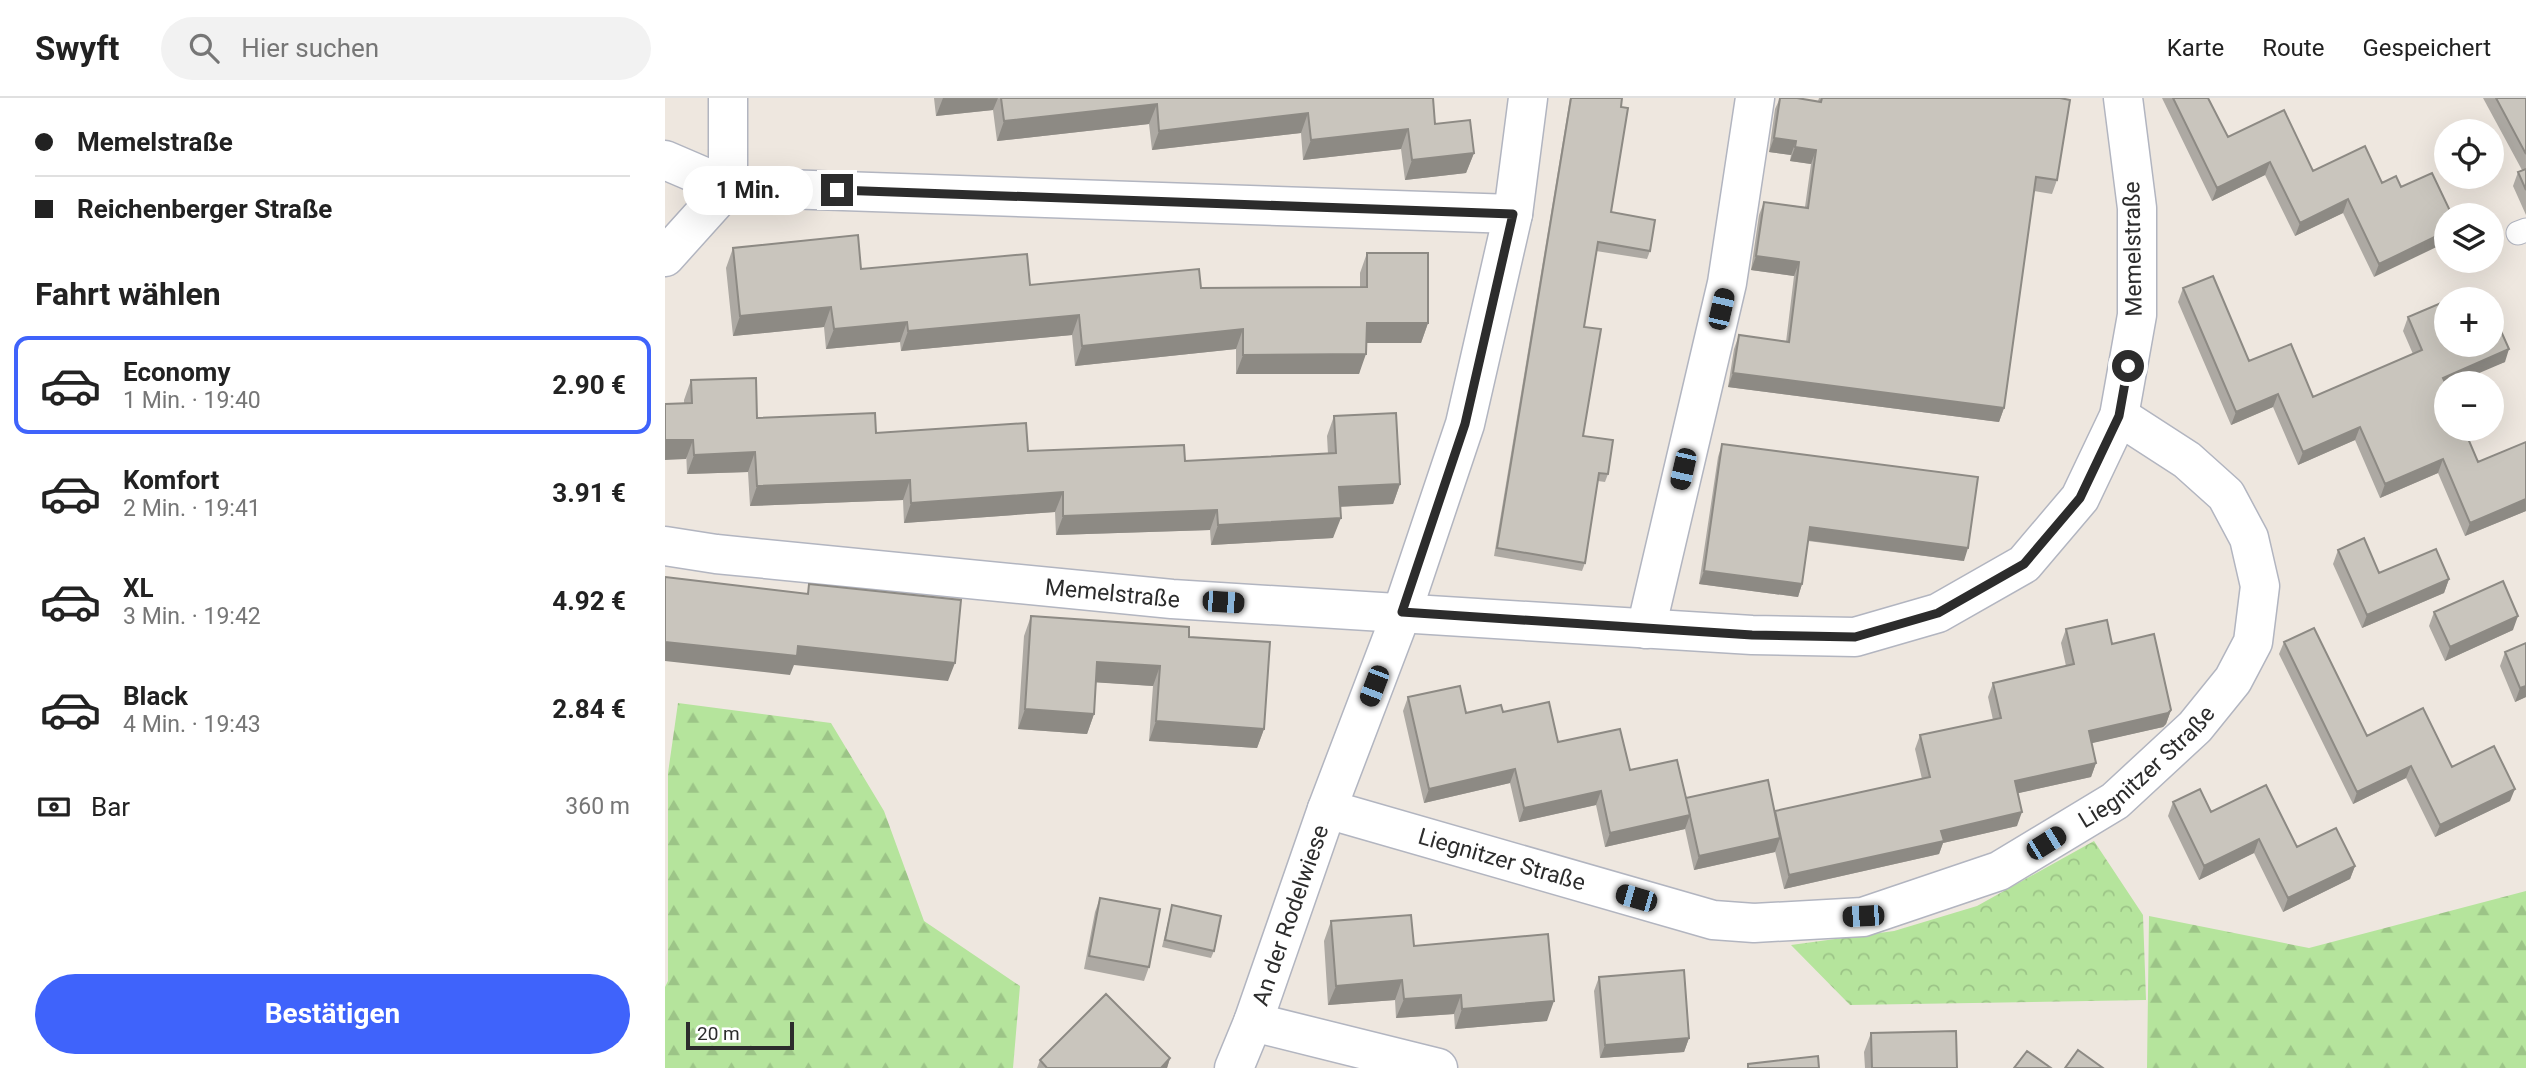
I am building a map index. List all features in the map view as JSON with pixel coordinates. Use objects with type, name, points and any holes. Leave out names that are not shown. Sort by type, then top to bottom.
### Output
[{"type":"street","points":[[665,257],[728,187],[728,98]]},
{"type":"street","name":"An der Rodelwiese","points":[[1234,1068],[1254,1022],[1327,810],[1402,612],[1465,424],[1513,214],[1528,98]]},
{"type":"street","points":[[1646,629],[1727,282],[1755,98]]},
{"type":"street","name":"Memelstraße","points":[[665,547],[716,555],[1172,599],[1752,635],[1855,637],[1938,613],[2024,564],[2080,498],[2119,416],[2137,315],[2137,208],[2123,98]]},
{"type":"street","points":[[665,160],[728,187],[1513,214]]},
{"type":"street","name":"Liegnitzer Straße","points":[[1327,810],[1713,920],[1754,923],[1863,916],[2000,871],[2115,801],[2195,727],[2233,680],[2253,642],[2260,586],[2249,538],[2226,495],[2187,460],[2119,416]]},
{"type":"street","name":"An der Rodelwiese","points":[[1254,1022],[1438,1068]]},
{"type":"green space","points":[[678,703],[831,723],[884,811],[924,921],[1020,986],[1013,1068],[665,1068],[665,987],[668,981],[668,773]]},
{"type":"green space","points":[[2094,841],[2143,915],[2146,1000],[1850,1005],[1791,945],[1894,931],[1977,906]]},
{"type":"green space","points":[[2526,891],[2526,1068],[2147,1068],[2149,916],[2309,948]]},
{"type":"building","points":[[1001,98],[1433,98],[1435,124],[1470,120],[1474,153],[1412,160],[1408,129],[1311,140],[1308,113],[1159,131],[1157,104],[1004,121]]},
{"type":"building","points":[[1571,98],[1622,98],[1621,107],[1628,108],[1611,212],[1655,220],[1650,251],[1598,242],[1584,327],[1601,329],[1583,436],[1613,440],[1608,474],[1599,473],[1585,563],[1497,548]]},
{"type":"building","points":[[1780,98],[1821,102],[1822,98],[2070,100],[2057,180],[2036,177],[2004,408],[1733,373],[1739,335],[1789,342],[1799,262],[1756,256],[1764,202],[1808,208],[1816,150],[1795,147],[1796,141],[1774,138]]},
{"type":"building","points":[[2173,98],[2208,98],[2228,137],[2284,110],[2313,171],[2365,146],[2382,183],[2396,176],[2401,187],[2432,173],[2434,189],[2440,189],[2446,203],[2434,203],[2434,237],[2379,264],[2348,199],[2300,223],[2270,162],[2217,188]]},
{"type":"building","points":[[2496,98],[2526,98],[2526,154]]},
{"type":"building","points":[[2526,169],[2526,190],[2518,172]]},
{"type":"building","points":[[858,235],[861,269],[1027,254],[1030,285],[1199,269],[1201,288],[1367,287],[1367,253],[1428,253],[1428,323],[1367,323],[1366,354],[1243,355],[1243,329],[1082,346],[1079,315],[908,331],[907,322],[834,329],[831,307],[740,316],[733,248]]},
{"type":"building","points":[[2213,276],[2249,361],[2291,344],[2313,397],[2422,350],[2408,317],[2434,306],[2434,357],[2491,357],[2459,371],[2434,371],[2434,441],[2469,441],[2478,462],[2526,442],[2526,499],[2470,523],[2443,459],[2385,484],[2360,427],[2303,452],[2278,394],[2236,412],[2183,288]]},
{"type":"building","points":[[2504,338],[2509,349],[2504,351]]},
{"type":"building","points":[[756,378],[757,418],[875,413],[876,433],[1026,423],[1028,451],[1184,445],[1185,461],[1336,453],[1334,416],[1396,413],[1400,484],[1339,487],[1341,518],[1218,525],[1217,510],[1063,516],[1063,492],[911,503],[910,480],[757,486],[755,452],[694,455],[693,440],[665,440],[665,404],[692,403],[691,380]]},
{"type":"building","points":[[1722,444],[1978,477],[1968,548],[1810,527],[1802,584],[1704,571]]},
{"type":"building","points":[[2364,538],[2379,573],[2436,549],[2449,579],[2367,615],[2338,550]]},
{"type":"building","points":[[665,577],[808,594],[809,584],[961,600],[955,663],[798,646],[797,656],[665,642]]},
{"type":"building","points":[[2503,581],[2518,616],[2450,647],[2434,612]]},
{"type":"building","points":[[1031,616],[1189,627],[1189,637],[1270,642],[1264,729],[1156,721],[1160,666],[1097,662],[1094,714],[1025,709]]},
{"type":"building","points":[[2107,620],[2112,644],[2154,634],[2171,710],[2168,713],[2089,731],[2096,763],[2015,781],[2022,812],[1941,831],[1944,841],[1789,875],[1775,811],[1930,777],[1920,735],[2001,718],[1993,683],[2074,664],[2066,629]]},
{"type":"building","points":[[2314,628],[2367,736],[2423,708],[2452,767],[2494,746],[2515,789],[2440,825],[2411,766],[2357,792],[2284,642]]},
{"type":"building","points":[[2526,643],[2526,686],[2520,688],[2505,652]]},
{"type":"building","points":[[1460,686],[1466,713],[1501,705],[1503,712],[1549,702],[1558,742],[1620,729],[1630,770],[1677,760],[1690,815],[1610,833],[1601,791],[1524,808],[1515,769],[1429,789],[1408,697]]},
{"type":"building","points":[[1768,780],[1780,838],[1699,856],[1686,798]]},
{"type":"building","points":[[2266,785],[2297,847],[2336,828],[2355,866],[2288,898],[2259,839],[2204,866],[2173,802],[2200,789],[2211,812]]},
{"type":"building","points":[[1100,898],[1160,909],[1149,967],[1089,956]]},
{"type":"building","points":[[1172,905],[1221,916],[1214,951],[1165,940]]},
{"type":"building","points":[[1411,915],[1414,946],[1548,934],[1554,1001],[1462,1009],[1461,995],[1404,999],[1402,980],[1336,986],[1331,921]]},
{"type":"building","points":[[1684,970],[1689,1038],[1605,1045],[1599,977]]},
{"type":"building","points":[[1106,994],[1170,1058],[1161,1068],[1047,1068],[1040,1060]]},
{"type":"building","points":[[1956,1031],[1957,1068],[1872,1068],[1871,1033]]},
{"type":"building","points":[[2078,1050],[2103,1068],[2065,1068]]},
{"type":"building","points":[[2027,1051],[2051,1068],[2014,1068]]},
{"type":"building","points":[[1818,1056],[1819,1068],[1748,1068],[1748,1064]]},
{"type":"route","points":[[837,190],[1513,214],[1465,424],[1402,612],[1752,635],[1855,637],[1938,613],[2024,564],[2080,498],[2119,416],[2128,366]]}]
